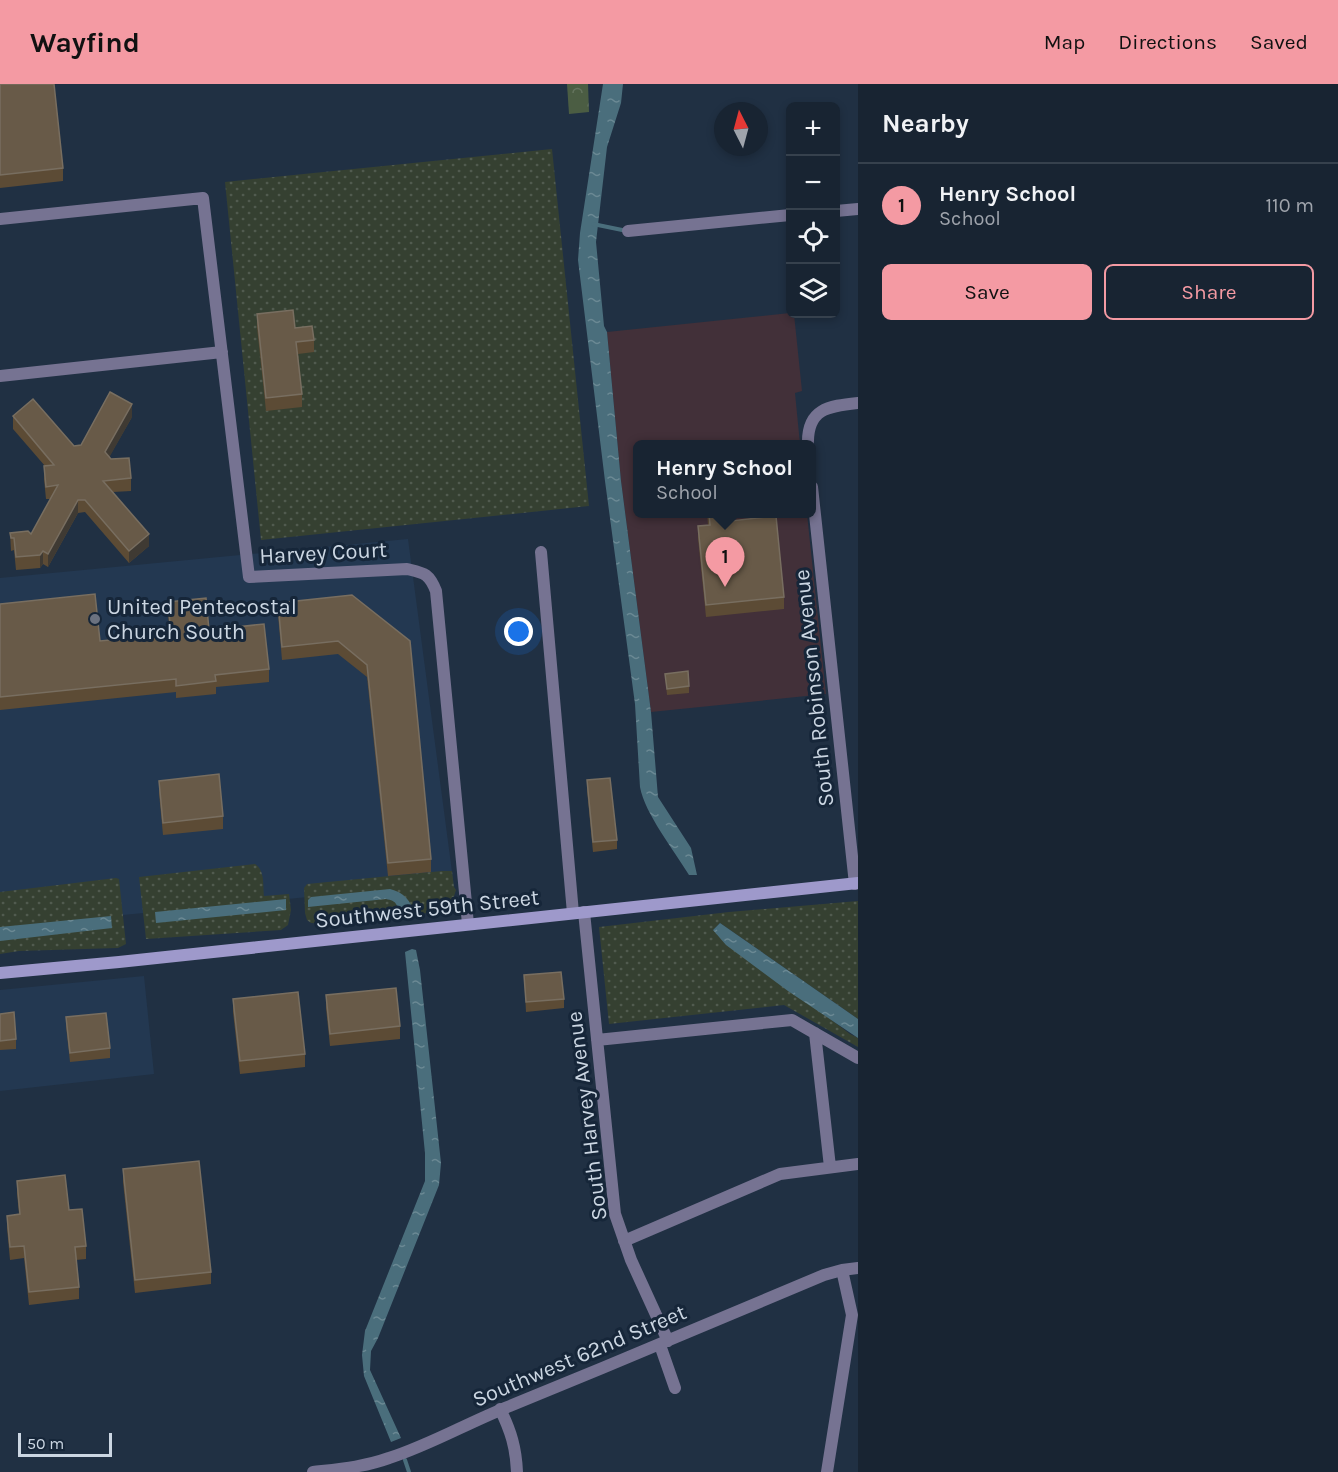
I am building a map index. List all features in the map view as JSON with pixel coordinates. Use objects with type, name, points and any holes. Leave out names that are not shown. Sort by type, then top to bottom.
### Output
[{"type":"main road","name":"Southwest 59th Street","points":[[0,973],[856,884]]},
{"type":"street","name":"Harvey Court","points":[[0,219],[203,198],[249,577],[406,569],[423,573],[431,579],[436,591],[468,924]]},
{"type":"street","points":[[840,211],[858,209]]},
{"type":"street","points":[[628,231],[786,215]]},
{"type":"street","points":[[0,376],[222,352]]},
{"type":"street","points":[[808,440],[807,432],[812,419],[825,409],[858,403]]},
{"type":"street","name":"South Robinson Avenue","points":[[815,518],[856,884]]},
{"type":"street","name":"South Harvey Avenue","points":[[541,552],[579,912],[597,1040],[615,1214],[664,1343],[675,1388]]},
{"type":"street","points":[[597,1040],[792,1020],[858,1058]]},
{"type":"street","points":[[815,1033],[830,1167]]},
{"type":"street","points":[[624,1240],[780,1174],[858,1164]]},
{"type":"street","name":"Southwest 62nd Street","points":[[313,1472],[366,1465],[388,1459],[824,1275],[842,1269],[858,1268]]},
{"type":"street","points":[[827,1472],[852,1315],[842,1269]]},
{"type":"street","points":[[501,1410],[510,1430],[516,1453],[517,1472]]},
{"type":"shaded area","points":[[786,313],[786,318],[794,318],[802,391],[795,393],[800,440],[633,440],[633,518],[807,518],[826,694],[651,712],[621,481],[607,332]]},
{"type":"shaded area","points":[[408,539],[454,887],[390,889],[0,927],[0,578]]},
{"type":"shaded area","points":[[144,976],[154,1074],[0,1091],[0,990]]},
{"type":"green space","points":[[567,84],[588,84],[589,112],[569,114]]},
{"type":"green space","points":[[552,149],[589,506],[261,540],[225,182]]},
{"type":"green space","points":[[255,864],[262,874],[264,896],[289,894],[291,910],[288,925],[281,930],[146,939],[139,877]]},
{"type":"green space","points":[[452,871],[456,890],[450,904],[437,912],[325,924],[311,923],[307,920],[304,888],[307,884]]},
{"type":"green space","points":[[119,879],[126,944],[118,948],[19,951],[0,954],[0,892]]},
{"type":"green space","points":[[858,901],[858,1019],[720,923],[713,930],[858,1038],[858,1047],[784,1005],[609,1024],[599,927],[729,912]]},
{"type":"water","points":[[603,84],[623,84],[621,103],[607,147],[596,242],[621,481],[651,712],[658,797],[691,848],[697,875],[689,875],[668,843],[648,809],[640,787],[635,704],[578,260],[580,233]]},
{"type":"water","points":[[390,889],[406,898],[414,914],[399,915],[396,904],[386,899],[308,907],[308,900],[311,897]]},
{"type":"water","points":[[286,899],[286,910],[156,923],[155,912]]},
{"type":"water","points":[[111,916],[112,928],[0,941],[0,927]]},
{"type":"water","points":[[720,923],[858,1019],[858,1038],[788,991],[726,945],[713,930]]},
{"type":"water","points":[[416,950],[420,970],[441,1163],[439,1185],[371,1351],[370,1370],[401,1438],[391,1442],[364,1376],[362,1355],[365,1331],[425,1181],[425,1153],[405,952]]},
{"type":"building","points":[[0,84],[54,84],[63,168],[0,175]]},
{"type":"building","points":[[293,310],[295,328],[312,326],[314,340],[296,342],[302,394],[266,398],[257,314]]},
{"type":"building","points":[[110,392],[132,404],[105,452],[111,459],[129,458],[131,478],[103,481],[149,534],[129,551],[85,500],[78,500],[48,554],[43,551],[40,555],[16,557],[14,538],[11,538],[10,533],[28,531],[31,534],[58,485],[46,487],[44,466],[54,465],[13,416],[33,399],[74,446],[81,445]]},
{"type":"building","points":[[709,518],[731,518],[731,521],[776,518],[784,597],[706,605],[698,526],[710,525]]},
{"type":"building","points":[[95,594],[100,641],[171,634],[168,602],[206,598],[209,630],[264,624],[269,669],[215,675],[216,681],[176,686],[176,679],[0,697],[0,604]]},
{"type":"building","points":[[352,595],[410,641],[431,859],[388,863],[367,665],[338,641],[282,647],[278,603]]},
{"type":"building","points":[[688,671],[689,686],[667,689],[665,674]]},
{"type":"building","points":[[219,774],[223,816],[163,823],[159,781]]},
{"type":"building","points":[[610,778],[617,840],[593,842],[587,780]]},
{"type":"building","points":[[561,972],[564,999],[526,1002],[524,975]]},
{"type":"building","points":[[396,988],[400,1026],[330,1034],[326,995]]},
{"type":"building","points":[[298,992],[305,1054],[240,1061],[233,999]]},
{"type":"building","points":[[14,1012],[16,1039],[0,1041],[0,1014]]},
{"type":"building","points":[[106,1013],[110,1048],[70,1053],[66,1017]]},
{"type":"building","points":[[199,1161],[211,1272],[135,1280],[123,1169]]},
{"type":"building","points":[[65,1175],[69,1210],[82,1209],[86,1246],[75,1247],[79,1287],[29,1292],[24,1246],[10,1247],[7,1216],[20,1214],[17,1181]]},
{"type":"waterway","points":[[593,224],[627,231]]},
{"type":"waterway","points":[[405,1460],[409,1472]]},
{"type":"place","name":"Henry School","points":[[725,587]]},
{"type":"place","name":"United Pentecostal Church South","points":[[95,619]]}]
